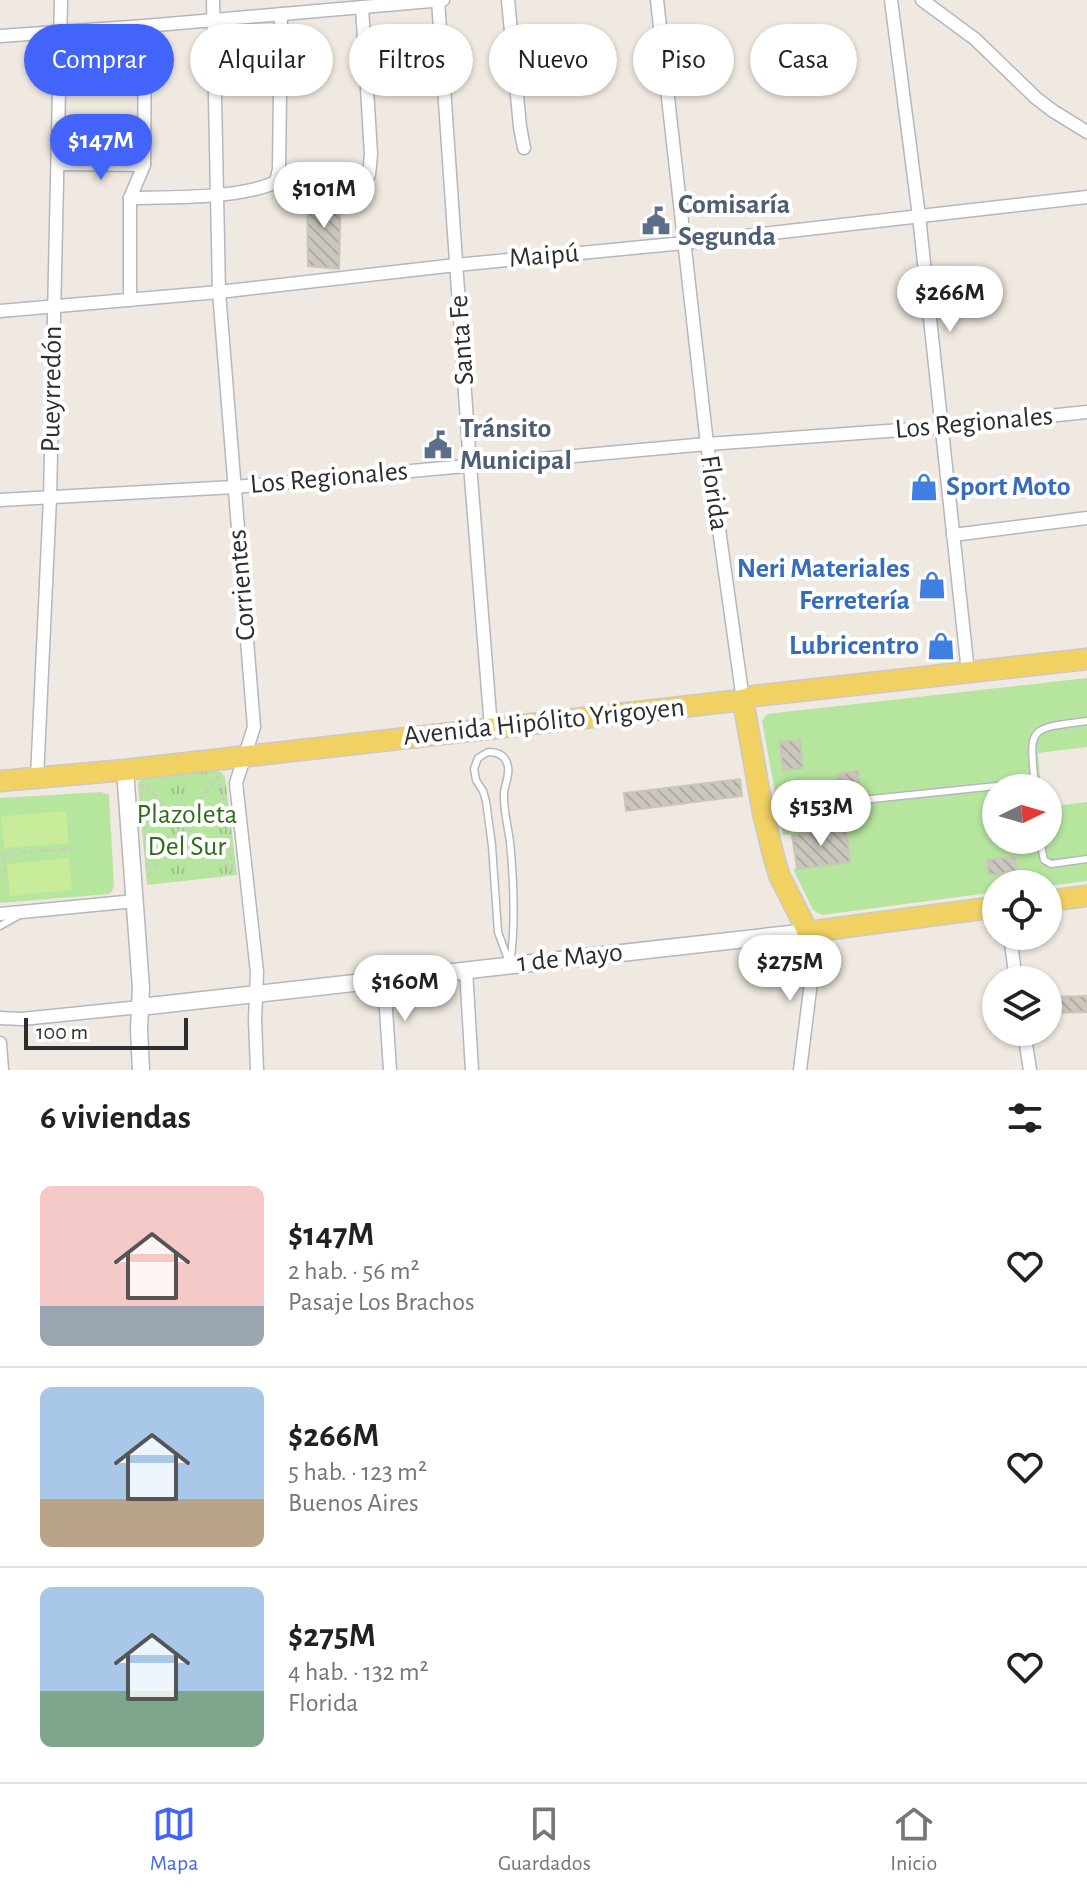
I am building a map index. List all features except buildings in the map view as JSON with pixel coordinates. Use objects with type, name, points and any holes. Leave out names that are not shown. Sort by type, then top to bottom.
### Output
[{"type":"main road","name":"Avenida Hipólito Yrigoyen","points":[[0,781],[125,770],[1087,659]]},
{"type":"main road","name":"Florida","points":[[743,700],[763,811],[780,877],[808,932]]},
{"type":"main road","points":[[1062,899],[1087,896]]},
{"type":"main road","name":"1 de Mayo","points":[[808,932],[982,909]]},
{"type":"street","name":"Pueyrredón","points":[[60,24],[61,0]]},
{"type":"street","name":"Corrientes","points":[[213,0],[219,292],[254,727],[236,783],[257,972],[257,1070]]},
{"type":"street","points":[[168,24],[440,0]]},
{"type":"street","name":"Santa Fe","points":[[440,0],[470,465],[491,728]]},
{"type":"street","points":[[508,0],[524,148]]},
{"type":"street","name":"Florida","points":[[657,0],[707,444],[743,700]]},
{"type":"street","points":[[891,0],[919,216],[968,672]]},
{"type":"street","points":[[922,0],[975,39],[1053,111],[1087,132]]},
{"type":"street","points":[[362,7],[371,154],[369,175]]},
{"type":"street","points":[[130,198],[216,194],[264,188],[276,182],[279,169],[281,14]]},
{"type":"street","points":[[0,36],[24,34]]},
{"type":"street","name":"Pueyrredón","points":[[37,778],[50,498],[59,96]]},
{"type":"street","points":[[130,300],[130,198],[144,165],[144,96]]},
{"type":"street","points":[[58,164],[144,165]]},
{"type":"street","name":"Maipú","points":[[0,311],[219,292],[1087,197]]},
{"type":"street","name":"Los Regionales","points":[[0,500],[234,487],[1087,412]]},
{"type":"street","points":[[953,535],[1087,518]]},
{"type":"street","points":[[125,770],[141,988],[141,1070]]},
{"type":"street","points":[[0,914],[135,901]]},
{"type":"street","name":"Florida","points":[[800,1070],[814,958],[808,932]]},
{"type":"street","name":"1 de Mayo","points":[[0,1018],[22,1019],[140,1007],[808,932]]},
{"type":"street","points":[[466,970],[472,1070]]},
{"type":"street","points":[[384,979],[390,1070]]},
{"type":"street","points":[[0,1043],[2,1070]]},
{"type":"street","points":[[1026,1046],[1030,1070]]},
{"type":"lane","points":[[1034,774],[1031,744],[1036,732],[1045,726],[1087,721]]},
{"type":"lane","points":[[488,752],[503,756],[509,766],[504,791],[515,930],[510,965],[498,932],[486,801],[474,769],[478,758],[488,752]]},
{"type":"lane","points":[[763,811],[982,790]]},
{"type":"lane","points":[[1043,854],[1044,860],[1051,864],[1087,859]]},
{"type":"lane","points":[[0,926],[25,911]]},
{"type":"path","points":[[125,770],[145,782],[237,875]]},
{"type":"path","points":[[148,878],[221,772]]},
{"type":"path","points":[[212,775],[218,776]]},
{"type":"path","points":[[218,776],[233,872]]},
{"type":"path","points":[[145,782],[141,789],[147,885]]},
{"type":"path","points":[[6,887],[2,854],[80,848]]},
{"type":"green space","points":[[1087,678],[1087,747],[1038,753],[1040,774],[982,774],[982,854],[1062,854],[1062,805],[1087,802],[1087,881],[1062,884],[1062,870],[982,870],[982,894],[822,915],[813,910],[793,869],[850,862],[846,829],[783,835],[762,721],[767,714]]},
{"type":"green space","name":"Plazoleta Del Sur","points":[[215,770],[225,777],[237,875],[147,885],[139,781],[145,777]]},
{"type":"green space","points":[[101,792],[109,795],[112,891],[109,894],[0,903],[0,798]]},
{"type":"green space","points":[[66,811],[69,843],[4,848],[1,816]]},
{"type":"green space","points":[[69,858],[72,890],[10,896],[7,864]]},
{"type":"place","name":"Comisaría Segunda","points":[[656,221]]},
{"type":"place","name":"Tránsito Municipal","points":[[438,445]]},
{"type":"place","name":"Sport Moto","points":[[924,487]]},
{"type":"place","name":"Neri Materiales Ferretería","points":[[932,585]]},
{"type":"place","name":"Lubricentro","points":[[941,646]]}]
